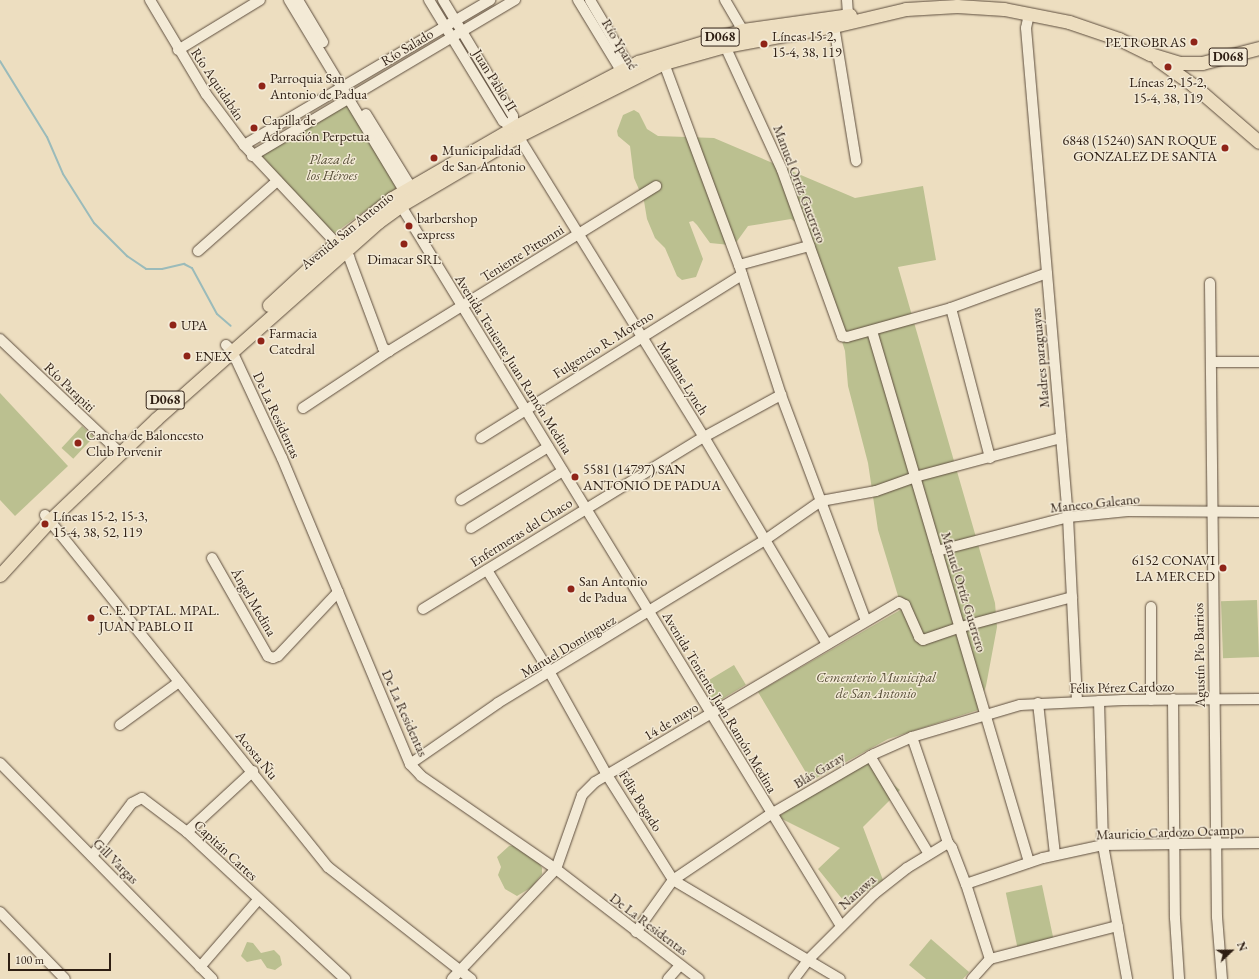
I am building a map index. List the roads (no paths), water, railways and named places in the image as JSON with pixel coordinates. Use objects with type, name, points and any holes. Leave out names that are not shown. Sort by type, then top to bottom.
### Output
[{"type":"main road","name":"Avenida San Antonio","points":[[663,58],[725,46],[746,35],[834,26],[906,4],[1004,9],[1069,22],[1119,39],[1150,54],[1180,63],[1196,63],[1259,48]]},
{"type":"main road","name":"Avenida San Antonio","points":[[0,562],[339,247],[406,196],[515,132],[628,74],[663,58],[746,35],[848,15],[863,18]]},
{"type":"main road","points":[[1150,54],[1193,85],[1259,142]]},
{"type":"main road","points":[[1193,85],[1188,73],[1196,63]]},
{"type":"main road","name":"Avenida San Antonio","points":[[0,574],[48,518]]},
{"type":"street","name":"Río Aquidabán","points":[[150,0],[178,50],[206,94],[252,156],[349,256],[384,348],[389,351]]},
{"type":"street","points":[[178,50],[260,0]]},
{"type":"street","points":[[289,0],[345,86]]},
{"type":"street","points":[[298,0],[345,86]]},
{"type":"street","name":"Juan Pablo II","points":[[429,0],[503,121],[515,132]]},
{"type":"street","name":"Juan Pablo II","points":[[443,0],[513,116],[515,132]]},
{"type":"street","name":"Río Salado","points":[[244,145],[490,0]]},
{"type":"street","name":"Río Salado","points":[[252,156],[515,0]]},
{"type":"street","name":"Río Ypané","points":[[578,0],[628,74]]},
{"type":"street","name":"Río Ypané","points":[[590,0],[628,74]]},
{"type":"street","points":[[725,0],[746,35]]},
{"type":"street","points":[[846,0],[848,15]]},
{"type":"street","name":"Madres paraguayas","points":[[1029,14],[1026,28],[1068,516],[1077,701]]},
{"type":"street","points":[[834,26],[856,161]]},
{"type":"street","name":"Manuel Ortíz Guerrero","points":[[725,46],[782,170],[842,336],[847,337],[872,331],[961,627],[1029,862]]},
{"type":"street","points":[[663,58],[740,270],[781,395],[866,621]]},
{"type":"street","name":"Avenida Teniente Juan Ramón Medina","points":[[345,86],[406,196],[462,307],[650,612],[771,814],[841,926]]},
{"type":"street","points":[[304,110],[308,122]]},
{"type":"street","name":"Madame Lynch","points":[[515,132],[704,437],[827,644]]},
{"type":"street","points":[[198,251],[277,182]]},
{"type":"street","name":"Teniente Pittonni","points":[[303,408],[389,351],[656,186]]},
{"type":"street","name":"Fulgencio R. Moreno","points":[[481,438],[641,337],[740,270],[809,246]]},
{"type":"street","points":[[872,331],[951,308],[1047,273]]},
{"type":"street","name":"Agustín Pío Barrios","points":[[1210,283],[1217,917],[1222,979]]},
{"type":"street","points":[[951,308],[990,458]]},
{"type":"street","name":"Río Parapiti","points":[[0,339],[118,451]]},
{"type":"street","name":"De La Residentas","points":[[229,348],[282,458],[410,764],[421,776],[556,869],[636,932],[700,979]]},
{"type":"street","points":[[1210,362],[1259,362]]},
{"type":"street","name":"Enfermeras del Chaco","points":[[423,609],[704,437],[781,395]]},
{"type":"street","points":[[821,501],[856,496],[915,478],[1061,438]]},
{"type":"street","points":[[461,500],[548,447]]},
{"type":"street","points":[[471,528],[563,471]]},
{"type":"street","name":"Manuel Domínguez","points":[[410,764],[473,720],[765,540],[821,501]]},
{"type":"street","name":"Maneco Galeano","points":[[937,551],[1068,516],[1128,511],[1259,512]]},
{"type":"street","name":"Acosta Ñu","points":[[48,518],[178,682],[253,771],[328,866],[471,979]]},
{"type":"street","name":"Ángel Medina","points":[[212,558],[268,656],[273,658],[278,656],[338,592]]},
{"type":"street","name":"Félix Bogado","points":[[487,570],[550,673],[607,775],[673,880],[809,959],[840,979]]},
{"type":"street","points":[[961,627],[1072,597]]},
{"type":"street","name":"14 de mayo","points":[[452,979],[556,869],[582,795],[595,782],[866,621],[902,602],[905,605],[921,640],[961,627]]},
{"type":"street","points":[[1151,607],[1151,700]]},
{"type":"street","points":[[120,725],[178,682]]},
{"type":"street","points":[[1173,699],[1175,918],[1180,979]]},
{"type":"street","name":"Félix Pérez Cardozo","points":[[986,714],[1020,705],[1038,703],[1173,699],[1259,699]]},
{"type":"street","points":[[1100,701],[1103,845],[1127,979]]},
{"type":"street","points":[[1038,703],[1055,855]]},
{"type":"street","name":"Blás Garay","points":[[636,932],[673,880],[771,814],[870,756],[912,737],[986,714]]},
{"type":"street","points":[[912,737],[949,844],[966,884],[990,959]]},
{"type":"street","points":[[870,756],[929,854]]},
{"type":"street","name":"Gill Vargas","points":[[0,763],[212,979]]},
{"type":"street","points":[[187,832],[253,771]]},
{"type":"street","name":"Capitán Cartes","points":[[92,856],[136,799],[142,798],[187,832],[258,900],[345,979]]},
{"type":"street","name":"Nanawa","points":[[794,979],[809,959],[874,894],[929,854],[949,844]]},
{"type":"street","name":"Mauricio Cardozo Ocampo","points":[[966,884],[1029,862],[1103,845],[1259,844]]},
{"type":"street","points":[[200,966],[258,900]]},
{"type":"street","points":[[0,912],[64,979]]},
{"type":"street","points":[[972,979],[990,959],[1118,926]]},
{"type":"street","points":[[668,979],[680,965]]},
{"type":"waterway","points":[[0,61],[47,137],[63,174],[94,223],[127,256],[146,269],[162,269],[184,264],[192,268],[217,314],[231,326]]},
{"type":"place","name":"PETROBRAS","points":[[1194,42]]},
{"type":"place","name":"Líneas 15-2, 15-4, 38, 119","points":[[764,44]]},
{"type":"place","name":"Líneas 2, 15-2, 15-4, 38, 119","points":[[1168,67]]},
{"type":"place","name":"Parroquia San Antonio de Padua","points":[[262,86]]},
{"type":"place","name":"Capilla de Adoración Perpetua","points":[[254,128]]},
{"type":"place","name":"6848 (15240) SAN ROQUE GONZALEZ DE SANTA","points":[[1225,148]]},
{"type":"place","name":"Municipalidad de San Antonio","points":[[434,158]]},
{"type":"place","name":"barbershop express","points":[[409,226]]},
{"type":"place","name":"Dimacar SRL","points":[[404,244]]},
{"type":"place","name":"UPA","points":[[173,325]]},
{"type":"place","name":"Farmacia Catedral","points":[[261,341]]},
{"type":"place","name":"ENEX","points":[[187,356]]},
{"type":"place","name":"Cancha de Baloncesto Club Porvenir","points":[[78,443]]},
{"type":"place","name":"5581 (14797) SAN ANTONIO DE PADUA","points":[[575,477]]},
{"type":"place","name":"Líneas 15-2, 15-3, 15-4, 38, 52, 119","points":[[45,524]]},
{"type":"place","name":"6152 CONAVI LA MERCED","points":[[1223,568]]},
{"type":"place","name":"San Antonio de Padua","points":[[571,589]]},
{"type":"place","name":"C. E. DPTAL. MPAL. JUAN PABLO II","points":[[91,618]]},
{"type":"park label","name":"Plaza de los Héroes","points":[[332,168]]},
{"type":"park label","name":"Cementerio Municipal de San Antonio","points":[[876,686]]}]
